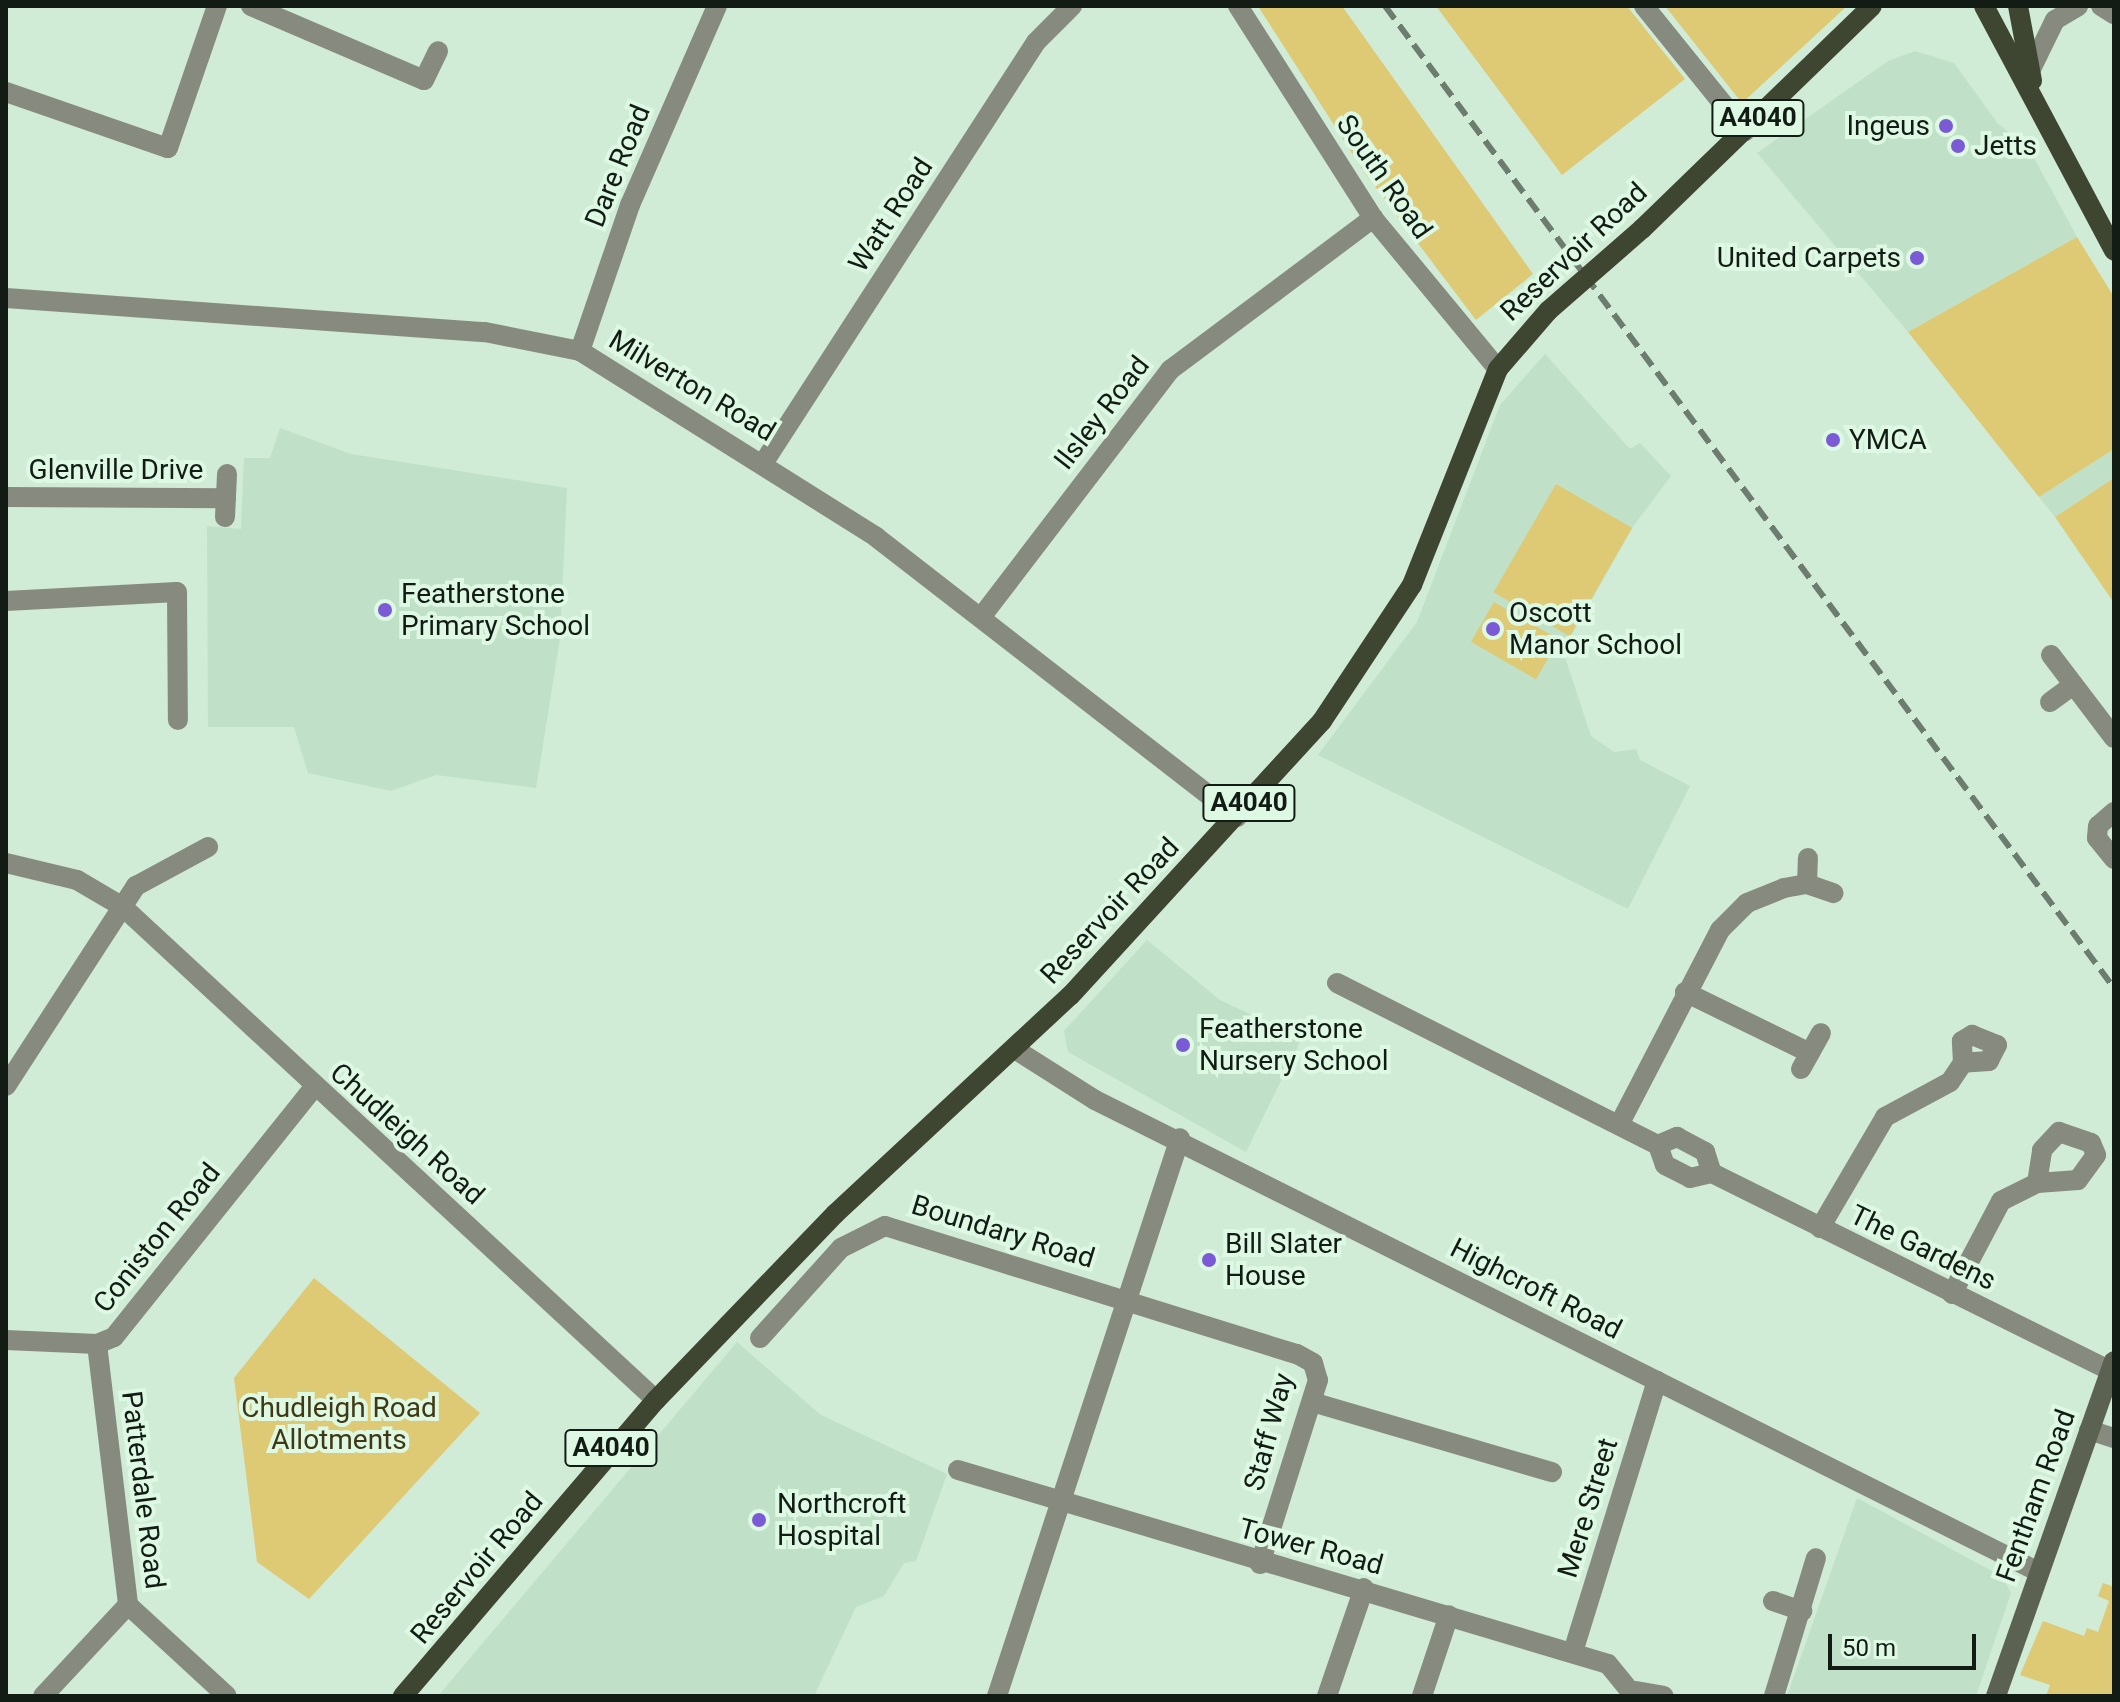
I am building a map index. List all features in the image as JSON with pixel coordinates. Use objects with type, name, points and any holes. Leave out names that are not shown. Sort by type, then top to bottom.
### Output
[{"type":"main road","name":"Reservoir Road","points":[[403,1696],[656,1400],[835,1214],[1016,1050],[1237,817],[1387,632],[1498,369],[1548,311],[1642,229],[1872,6]]},
{"type":"main road","points":[[1984,6],[2055,148],[2114,251]]},
{"type":"main road","points":[[2018,6],[2029,73],[2055,148]]},
{"type":"street","points":[[6,92],[168,148],[217,6]]},
{"type":"street","points":[[251,6],[424,80],[438,51]]},
{"type":"street","name":"Dare Road","points":[[580,351],[630,205],[717,6]]},
{"type":"street","name":"Watt Road","points":[[764,462],[1036,42],[1072,6]]},
{"type":"street","name":"South Road","points":[[1238,6],[1373,218],[1498,369]]},
{"type":"street","points":[[1644,6],[1745,131]]},
{"type":"street","points":[[2029,73],[2055,20],[2078,6]]},
{"type":"street","points":[[2101,6],[2114,14]]},
{"type":"street","name":"Ilsley Road","points":[[982,616],[1170,370],[1373,218]]},
{"type":"street","name":"Milverton Road","points":[[6,298],[485,332],[580,351],[764,462],[982,616],[1237,817]]},
{"type":"street","name":"Glenville Drive","points":[[6,497],[225,508],[227,474]]},
{"type":"street","points":[[6,601],[177,592],[178,720]]},
{"type":"street","points":[[2051,655],[2114,738]]},
{"type":"street","points":[[2050,702],[2073,685]]},
{"type":"street","points":[[2114,812],[2098,826],[2097,838],[2114,859]]},
{"type":"street","points":[[6,1086],[136,886],[208,847]]},
{"type":"street","points":[[1807,884],[1808,858]]},
{"type":"street","name":"Chudleigh Road","points":[[6,863],[77,880],[123,907],[313,1089],[656,1400]]},
{"type":"street","points":[[1619,1125],[1698,960],[1747,903],[1807,884],[1833,893]]},
{"type":"street","name":"The Gardens","points":[[1337,983],[1658,1145],[1665,1165],[1690,1178],[1712,1173],[1952,1294],[2112,1366]]},
{"type":"street","points":[[1685,992],[1806,1061],[1821,1033]]},
{"type":"street","name":"Highcroft Road","points":[[1016,1050],[1057,1080],[1180,1138],[2035,1570]]},
{"type":"street","points":[[1820,1228],[1885,1117],[1950,1082],[1963,1063]]},
{"type":"street","name":"Coniston Road","points":[[6,1340],[97,1344],[114,1337],[313,1089]]},
{"type":"street","name":"The Gardens","points":[[1658,1145],[1677,1137],[1705,1152],[1712,1173]]},
{"type":"street","points":[[997,1696],[1180,1138]]},
{"type":"street","points":[[1952,1294],[2001,1201],[2037,1183]]},
{"type":"street","name":"Boundary Road","points":[[760,1338],[841,1248],[885,1226],[1128,1301]]},
{"type":"street","name":"Staff Way","points":[[1128,1301],[1297,1354],[1316,1371],[1312,1402],[1260,1564]]},
{"type":"street","name":"Patterdale Road","points":[[97,1344],[128,1605],[227,1696]]},
{"type":"street","name":"Fentham Road","points":[[1996,1696],[2035,1570],[2112,1366]]},
{"type":"street","name":"Mere Street","points":[[1573,1652],[1657,1381]]},
{"type":"street","points":[[1312,1402],[1552,1472]]},
{"type":"street","points":[[2089,1430],[2114,1438]]},
{"type":"street","name":"Tower Road","points":[[958,1470],[1260,1564],[1364,1588],[1573,1652],[1608,1664],[1635,1694]]},
{"type":"street","points":[[1774,1696],[1816,1558]]},
{"type":"street","points":[[1327,1696],[1364,1588]]},
{"type":"street","points":[[1773,1601],[1802,1611]]},
{"type":"street","points":[[43,1696],[128,1605]]},
{"type":"street","points":[[1422,1696],[1449,1615]]},
{"type":"street","points":[[1635,1694],[1664,1696]]},
{"type":"shaded area","points":[[1915,51],[1954,63],[1998,124],[2028,147],[2077,237],[1908,332],[1757,153],[1888,61]]},
{"type":"shaded area","name":"Oscott Manor School","points":[[1545,354],[1630,449],[1640,443],[1671,476],[1632,528],[1563,651],[1591,736],[1614,752],[1636,749],[1640,760],[1690,786],[1628,909],[1318,755],[1417,622],[1500,405]]},
{"type":"shaded area","name":"Featherstone Primary School","points":[[280,428],[351,454],[567,488],[560,639],[536,788],[436,775],[391,791],[308,773],[294,727],[208,727],[207,526],[241,529],[244,458],[270,458]]},
{"type":"shaded area","points":[[2114,449],[2114,478],[2055,517],[2039,497]]},
{"type":"shaded area","name":"Featherstone Nursery School","points":[[1147,940],[1220,1000],[1302,1038],[1246,1152],[1068,1052],[1064,1031]]},
{"type":"shaded area","name":"Northcroft Hospital","points":[[737,1342],[821,1415],[947,1474],[916,1561],[904,1563],[884,1596],[856,1607],[814,1696],[438,1696]]},
{"type":"shaded area","points":[[1857,1498],[2003,1577],[2011,1593],[1976,1696],[1787,1696]]},
{"type":"green space","points":[[1258,6],[1342,6],[1533,274],[1476,320],[1364,172]]},
{"type":"green space","points":[[1436,6],[1627,6],[1685,79],[1562,175]]},
{"type":"green space","points":[[1665,6],[1847,6],[1742,103]]},
{"type":"green space","points":[[2077,237],[2114,297],[2114,449],[2039,497],[1908,332]]},
{"type":"green space","points":[[2114,478],[2114,603],[2055,517]]},
{"type":"green space","points":[[1556,484],[1632,528],[1570,636],[1494,592]]},
{"type":"green space","points":[[1494,602],[1559,640],[1536,679],[1471,642]]},
{"type":"green space","name":"Chudleigh Road Allotments","points":[[314,1278],[480,1413],[309,1599],[257,1562],[234,1378]]},
{"type":"green space","points":[[2103,1583],[2114,1587],[2114,1696],[2046,1696],[2050,1685],[2020,1675],[2043,1621],[2084,1636],[2087,1628],[2098,1632],[2109,1601],[2098,1596]]},
{"type":"railway","points":[[1385,6],[2114,988]]},
{"type":"place","name":"Ingeus","points":[[1946,126]]},
{"type":"place","name":"Jetts","points":[[1958,146]]},
{"type":"place","name":"United Carpets","points":[[1917,258]]},
{"type":"place","name":"YMCA","points":[[1833,440]]},
{"type":"place","name":"Featherstone Primary School","points":[[385,610]]},
{"type":"place","name":"Oscott Manor School","points":[[1493,629]]},
{"type":"place","name":"Featherstone Nursery School","points":[[1183,1045]]},
{"type":"place","name":"Bill Slater House","points":[[1209,1260]]},
{"type":"place","name":"Northcroft Hospital","points":[[759,1520]]}]
